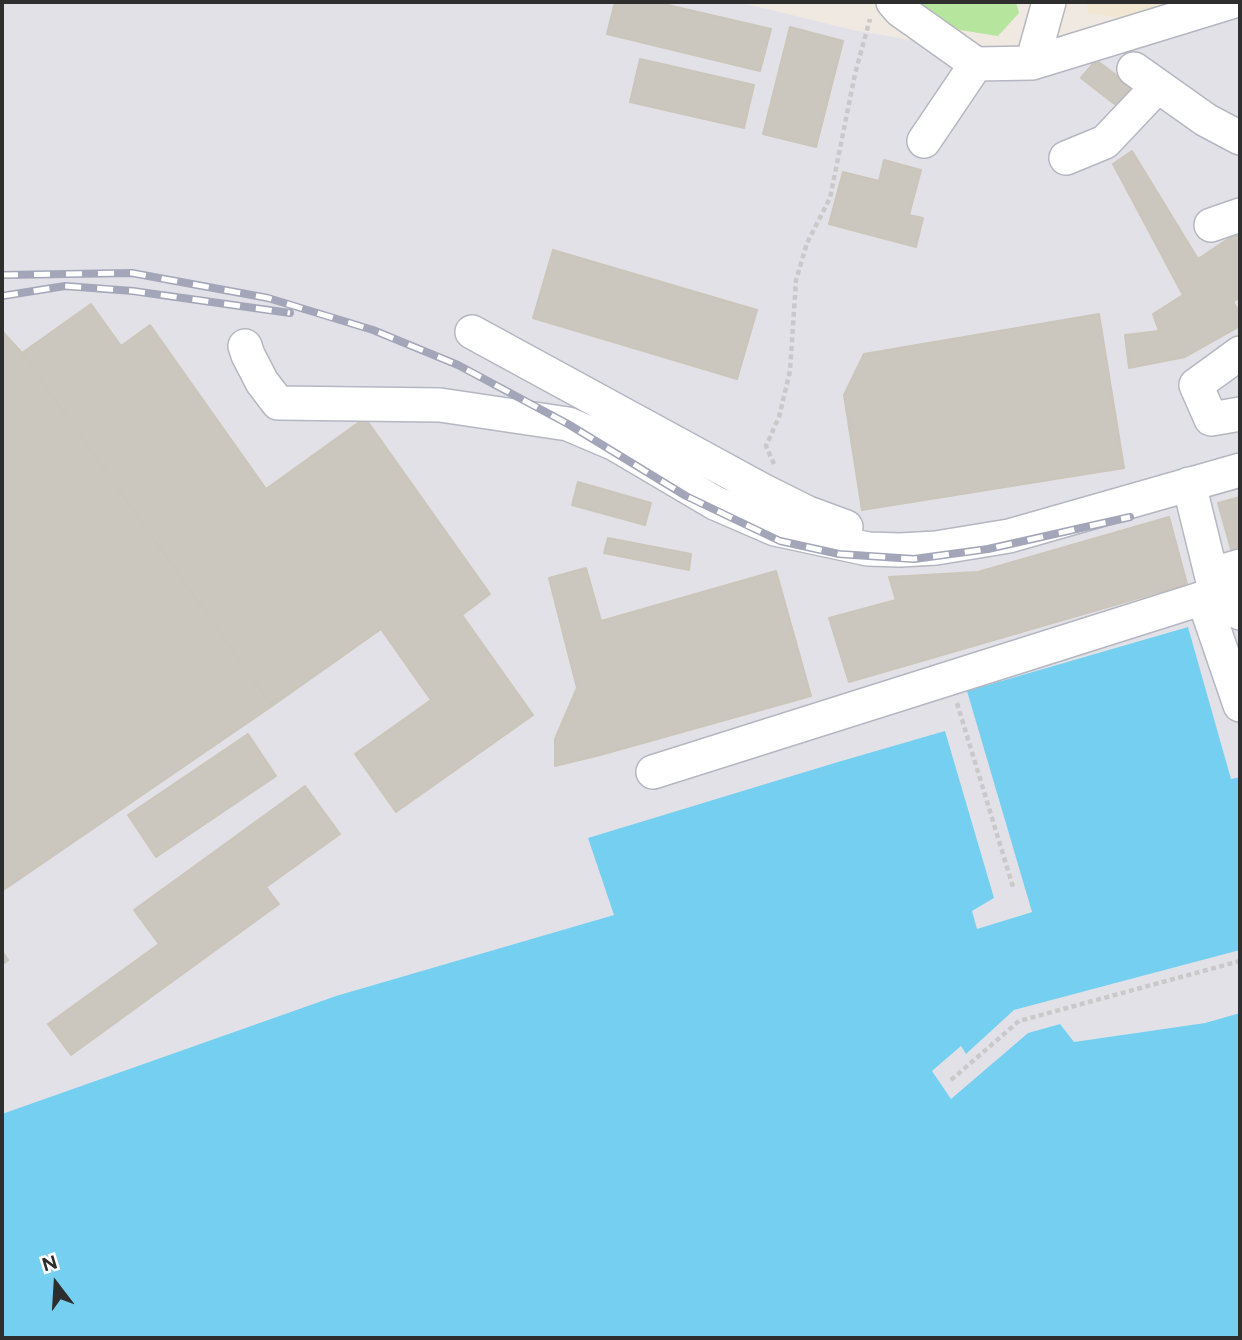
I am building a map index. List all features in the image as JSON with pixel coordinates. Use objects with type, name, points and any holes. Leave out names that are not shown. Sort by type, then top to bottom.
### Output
[{"type":"street","points":[[893,2],[900,10],[976,64],[1032,63],[1231,2]]},
{"type":"street","points":[[1032,63],[1048,2]]},
{"type":"street","points":[[924,141],[976,64]]},
{"type":"street","points":[[1066,159],[1105,142],[1146,78],[1206,120],[1239,136]]},
{"type":"street","points":[[472,332],[731,474],[808,513],[846,526],[887,534],[1009,536]]},
{"type":"street","points":[[246,346],[262,382],[278,403],[440,405],[568,424],[615,444],[715,503],[775,529],[868,549],[900,551],[936,548],[1009,536],[1240,470]]},
{"type":"street","points":[[1240,353],[1196,385],[1211,419],[1240,414]]},
{"type":"street","points":[[1189,484],[1227,587]]},
{"type":"street","points":[[653,772],[1227,587]]},
{"type":"street","points":[[1227,587],[1208,612],[1240,705]]},
{"type":"path","points":[[766,446],[779,417],[790,371],[796,280],[807,243],[830,198],[864,34]]},
{"type":"path","points":[[949,678],[1013,887]]},
{"type":"path","points":[[951,1080],[1019,1021],[1240,961]]},
{"type":"shaded area","points":[[2,2],[738,2],[853,30],[1052,65],[1240,11],[1240,777],[1231,780],[1187,627],[968,691],[1032,911],[977,930],[971,911],[993,898],[589,838],[615,915],[336,996],[2,1114]]},
{"type":"shaded area","points":[[1087,2],[1178,2],[1124,18],[1088,13]]},
{"type":"shaded area","points":[[1240,950],[1240,1013],[1205,1023],[1074,1042],[1059,1024],[1028,1033],[951,1100],[932,1071],[961,1046],[967,1053],[1014,1010]]},
{"type":"green space","points":[[912,2],[1016,2],[1019,13],[998,36],[960,30]]},
{"type":"water","points":[[1188,627],[1231,779],[1240,777],[1240,950],[1014,1010],[966,1054],[961,1046],[932,1071],[951,1099],[1028,1033],[1060,1024],[1074,1042],[1205,1023],[1240,1013],[1240,1338],[2,1338],[2,1114],[336,996],[614,915],[588,838],[945,731],[994,898],[972,911],[977,929],[1032,912],[967,691]]},
{"type":"building","points":[[615,2],[655,2],[771,29],[760,71],[607,34]]},
{"type":"building","points":[[790,27],[843,41],[816,147],[763,134]]},
{"type":"building","points":[[640,59],[754,85],[744,128],[630,102]]},
{"type":"building","points":[[1096,60],[1136,90],[1121,109],[1081,78]]},
{"type":"building","points":[[1132,151],[1198,259],[1240,231],[1240,297],[1233,302],[1240,313],[1240,326],[1185,357],[1129,368],[1125,335],[1159,331],[1153,314],[1183,295],[1113,164]]},
{"type":"building","points":[[884,160],[921,170],[909,215],[923,218],[916,247],[829,224],[843,172],[879,181]]},
{"type":"building","points":[[553,250],[757,310],[737,379],[533,318]]},
{"type":"building","points":[[91,304],[121,346],[150,325],[266,489],[365,418],[490,594],[462,615],[533,715],[396,812],[355,754],[431,700],[381,629],[272,706],[22,353]]},
{"type":"building","points":[[1099,314],[1124,468],[862,510],[844,395],[864,354]]},
{"type":"building","points":[[2,331],[22,353],[272,706],[2,891]]},
{"type":"building","points":[[578,482],[651,503],[645,525],[572,505]]},
{"type":"building","points":[[1240,497],[1240,561],[1235,563],[1218,503]]},
{"type":"building","points":[[1169,517],[1187,584],[849,682],[829,618],[896,600],[889,577],[978,572]]},
{"type":"building","points":[[608,538],[691,554],[689,570],[604,553]]},
{"type":"building","points":[[586,568],[601,621],[776,571],[811,696],[555,766],[555,739],[577,688],[549,578]]},
{"type":"building","points":[[248,734],[276,776],[156,857],[128,815]]},
{"type":"building","points":[[305,786],[340,834],[266,887],[279,904],[71,1055],[48,1024],[159,944],[134,910]]},
{"type":"building","points":[[2,951],[8,960],[2,965]]},
{"type":"railway","points":[[2,275],[132,273],[268,298],[373,330],[458,365],[568,424],[686,496],[780,541],[839,554],[914,559],[988,549],[1130,517]]},
{"type":"railway","points":[[2,296],[65,286],[133,291],[290,313]]}]
